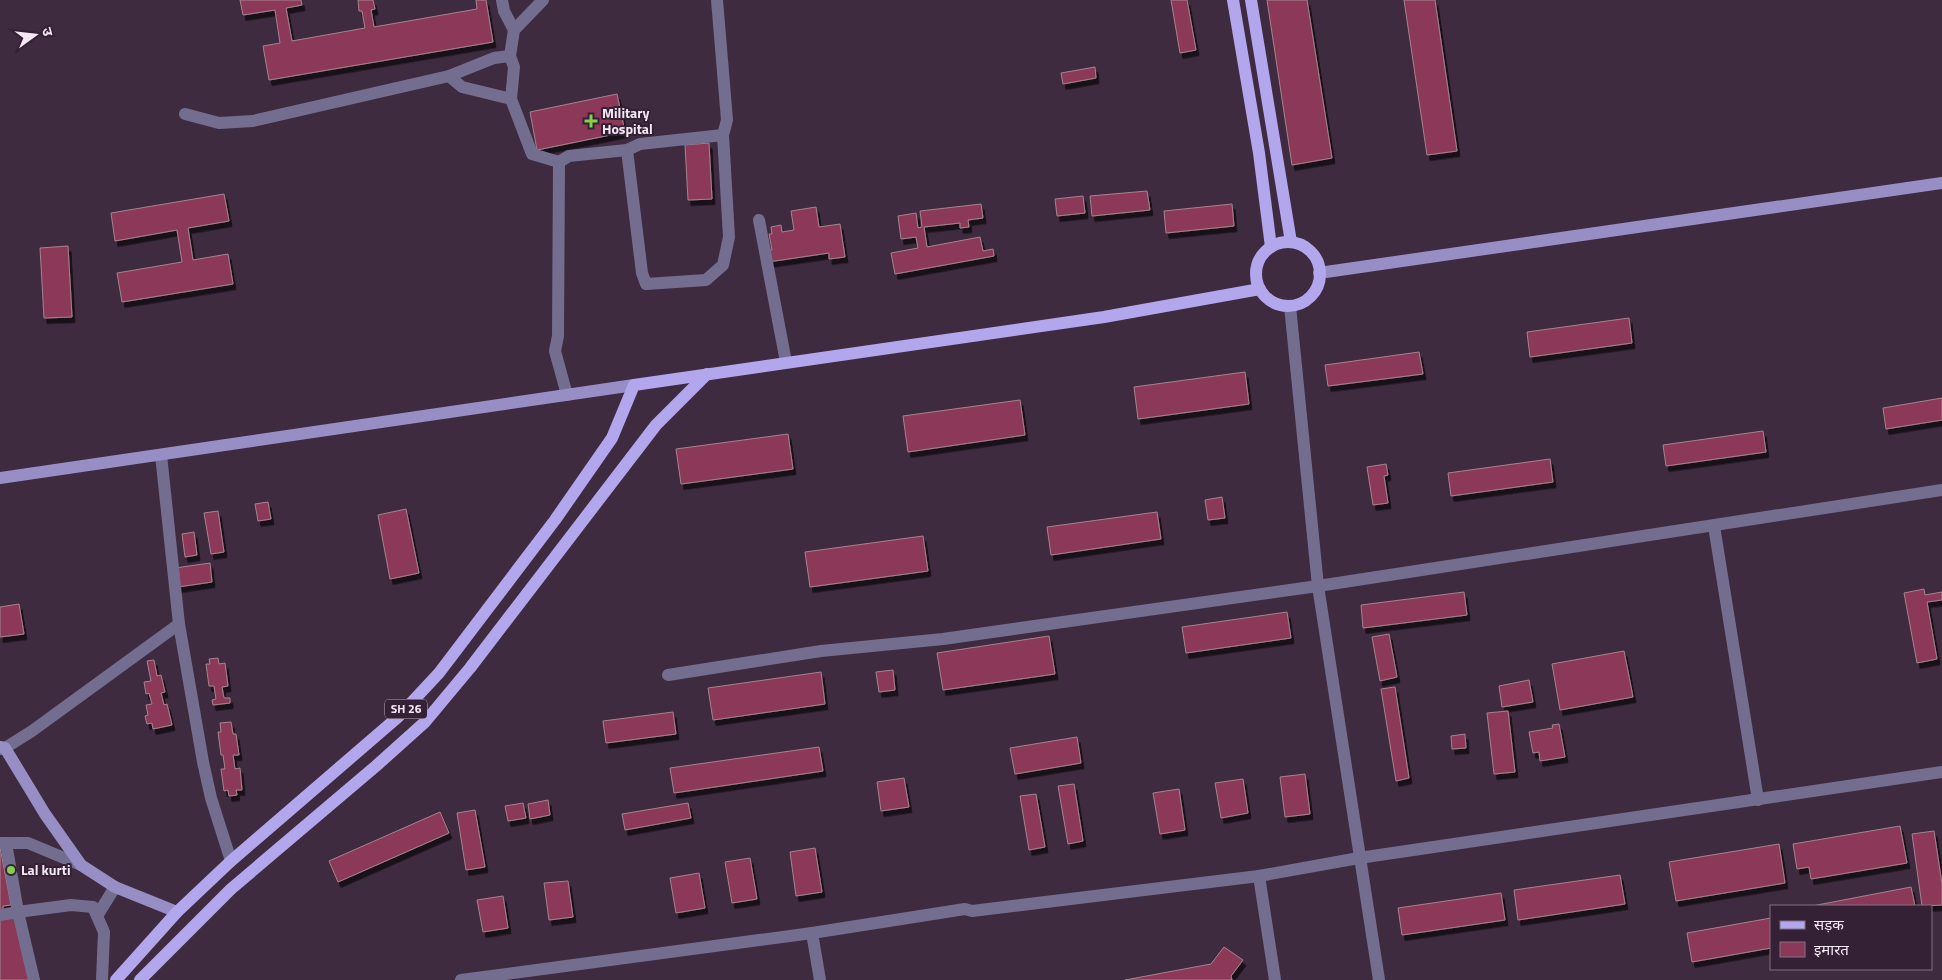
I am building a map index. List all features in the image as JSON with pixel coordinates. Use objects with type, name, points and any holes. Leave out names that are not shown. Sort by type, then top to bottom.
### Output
[{"type":"main road","points":[[1233,0],[1259,153],[1271,247]]},
{"type":"main road","points":[[1251,0],[1291,242]]},
{"type":"main road","points":[[1320,273],[1942,183]]},
{"type":"main road","points":[[1291,242],[1310,250],[1316,259],[1320,280],[1316,290],[1300,304],[1290,306],[1279,305],[1269,300],[1260,289],[1257,283],[1256,272],[1258,262],[1263,253],[1281,243],[1291,242]]},
{"type":"main road","points":[[0,478],[1104,317],[1260,289]]},
{"type":"main road","points":[[140,980],[231,888],[376,766],[425,722],[470,668],[656,425],[706,374]]},
{"type":"main road","name":"SH 26","points":[[116,980],[177,912],[232,861],[398,717],[440,673],[555,520],[612,438],[634,385]]},
{"type":"main road","points":[[2,748],[81,865],[116,887],[177,912]]},
{"type":"street","points":[[502,0],[504,11],[514,30]]},
{"type":"street","points":[[543,0],[514,30],[510,56],[514,67],[511,99],[532,154],[559,162]]},
{"type":"street","points":[[627,150],[642,273],[646,284],[706,280],[723,265],[729,236],[723,135],[727,120],[717,0]]},
{"type":"street","points":[[185,114],[219,123],[253,121],[449,76],[494,58],[510,56]]},
{"type":"street","points":[[449,76],[462,87],[511,99]]},
{"type":"street","points":[[559,162],[568,156],[627,150],[640,144],[723,135]]},
{"type":"street","points":[[559,162],[558,336],[555,351],[567,395]]},
{"type":"street","points":[[759,220],[786,362]]},
{"type":"street","points":[[1290,306],[1318,586],[1379,980]]},
{"type":"street","points":[[161,455],[179,624],[206,780],[232,861]]},
{"type":"street","points":[[668,676],[821,651],[943,639],[1318,586],[1942,490]]},
{"type":"street","points":[[1714,526],[1758,800]]},
{"type":"street","points":[[2,748],[32,731],[179,624]]},
{"type":"street","points":[[461,980],[812,933],[965,909],[972,911],[1259,876],[1359,858],[1942,772]]},
{"type":"street","points":[[34,980],[3,843],[28,843],[81,865]]},
{"type":"street","points":[[1259,876],[1276,980]]},
{"type":"street","points":[[97,916],[116,887]]},
{"type":"street","points":[[0,915],[71,905],[93,906],[104,932],[102,980]]},
{"type":"street","points":[[812,933],[820,980]]},
{"type":"building","points":[[240,0],[301,0],[302,5],[286,8],[292,41],[365,28],[362,11],[359,11],[358,0],[373,0],[375,9],[371,10],[374,27],[477,9],[476,0],[486,0],[493,42],[269,80],[263,46],[280,43],[275,10],[243,15]]},
{"type":"building","points":[[1171,0],[1187,0],[1196,50],[1180,53]]},
{"type":"building","points":[[1267,0],[1307,0],[1332,158],[1292,165]]},
{"type":"building","points":[[1404,0],[1435,0],[1457,151],[1427,155]]},
{"type":"building","points":[[1095,67],[1096,78],[1063,84],[1061,73]]},
{"type":"building","points":[[617,94],[625,132],[537,150],[530,112]]},
{"type":"building","points":[[709,143],[712,199],[688,200],[685,145]]},
{"type":"building","points":[[1147,191],[1150,210],[1092,216],[1090,196]]},
{"type":"building","points":[[224,194],[229,221],[188,228],[193,260],[228,254],[233,284],[122,302],[117,273],[182,262],[177,230],[115,241],[111,213]]},
{"type":"building","points":[[1083,196],[1085,213],[1057,216],[1055,199]]},
{"type":"building","points":[[981,204],[983,218],[968,220],[969,227],[960,228],[960,223],[924,227],[927,247],[980,237],[983,251],[993,249],[994,256],[895,274],[891,253],[918,248],[916,237],[901,239],[898,216],[916,213],[918,228],[922,227],[920,211]]},
{"type":"building","points":[[1232,204],[1234,226],[1166,233],[1164,211]]},
{"type":"building","points":[[816,207],[819,227],[840,224],[845,257],[829,259],[829,253],[768,262],[766,250],[772,250],[769,234],[772,234],[771,227],[781,225],[782,232],[794,230],[791,211]]},
{"type":"building","points":[[68,246],[72,317],[44,318],[40,248]]},
{"type":"building","points":[[1629,318],[1632,343],[1530,357],[1527,332]]},
{"type":"building","points":[[1419,352],[1423,374],[1328,386],[1325,365]]},
{"type":"building","points":[[1245,372],[1249,404],[1138,419],[1134,387]]},
{"type":"building","points":[[1942,398],[1942,420],[1886,429],[1883,408]]},
{"type":"building","points":[[1020,400],[1025,435],[908,452],[903,416]]},
{"type":"building","points":[[1763,431],[1766,452],[1666,466],[1663,445]]},
{"type":"building","points":[[788,434],[793,469],[681,484],[676,449]]},
{"type":"building","points":[[1550,459],[1553,482],[1451,496],[1448,473]]},
{"type":"building","points":[[1386,464],[1388,475],[1384,476],[1388,503],[1373,505],[1367,467]]},
{"type":"building","points":[[1222,497],[1225,518],[1208,520],[1205,500]]},
{"type":"building","points":[[268,502],[271,519],[258,521],[255,504]]},
{"type":"building","points":[[406,509],[419,573],[390,579],[378,515]]},
{"type":"building","points":[[218,511],[224,552],[211,554],[204,513]]},
{"type":"building","points":[[1157,512],[1161,539],[1051,555],[1047,527]]},
{"type":"building","points":[[194,532],[197,555],[185,557],[182,534]]},
{"type":"building","points":[[923,536],[928,571],[810,587],[805,552]]},
{"type":"building","points":[[210,563],[212,582],[178,587],[175,568]]},
{"type":"building","points":[[1924,589],[1925,595],[1942,592],[1942,600],[1927,602],[1937,659],[1917,663],[1904,593]]},
{"type":"building","points":[[1464,592],[1467,615],[1363,628],[1361,605]]},
{"type":"building","points":[[19,604],[24,634],[0,637],[0,607]]},
{"type":"building","points":[[1287,612],[1291,638],[1186,653],[1182,627]]},
{"type":"building","points":[[1389,634],[1397,677],[1380,681],[1372,637]]},
{"type":"building","points":[[1049,636],[1055,674],[943,690],[937,653]]},
{"type":"building","points":[[1624,651],[1633,697],[1560,710],[1552,664]]},
{"type":"building","points":[[218,658],[219,664],[225,663],[228,686],[222,687],[224,698],[230,698],[230,703],[213,705],[212,700],[216,699],[214,686],[209,686],[206,664],[210,664],[209,659]]},
{"type":"building","points":[[154,660],[157,676],[161,675],[165,692],[161,693],[164,705],[167,704],[172,725],[153,729],[152,723],[147,724],[145,716],[148,715],[146,705],[152,704],[149,693],[146,694],[144,682],[151,681],[147,661]]},
{"type":"building","points":[[893,670],[895,690],[879,692],[876,672]]},
{"type":"building","points":[[821,672],[825,704],[713,720],[708,688]]},
{"type":"building","points":[[1529,680],[1533,702],[1502,707],[1499,686]]},
{"type":"building","points":[[1395,687],[1409,778],[1396,781],[1381,689]]},
{"type":"building","points":[[1508,711],[1515,772],[1494,774],[1487,713]]},
{"type":"building","points":[[673,712],[676,734],[606,743],[603,721]]},
{"type":"building","points":[[231,722],[233,734],[236,734],[239,755],[233,755],[235,769],[240,768],[242,790],[236,790],[237,795],[229,796],[228,790],[224,791],[221,769],[225,769],[218,732],[221,732],[220,723]]},
{"type":"building","points":[[1559,724],[1565,757],[1540,761],[1539,752],[1533,753],[1529,732],[1553,728],[1552,725]]},
{"type":"building","points":[[1465,734],[1466,748],[1452,749],[1451,736]]},
{"type":"building","points":[[1077,737],[1081,763],[1015,774],[1010,748]]},
{"type":"building","points":[[819,747],[823,771],[674,793],[670,768]]},
{"type":"building","points":[[1305,774],[1310,814],[1285,817],[1280,777]]},
{"type":"building","points":[[904,778],[909,807],[881,811],[877,782]]},
{"type":"building","points":[[1243,779],[1248,813],[1221,818],[1215,783]]},
{"type":"building","points":[[1074,784],[1083,841],[1068,844],[1058,786]]},
{"type":"building","points":[[1179,789],[1185,830],[1160,834],[1153,793]]},
{"type":"building","points":[[1036,794],[1045,847],[1029,850],[1020,796]]},
{"type":"building","points":[[548,800],[550,815],[530,819],[528,804]]},
{"type":"building","points":[[523,803],[526,818],[508,821],[505,806]]},
{"type":"building","points":[[688,803],[691,818],[625,830],[622,814]]},
{"type":"building","points":[[475,810],[485,867],[466,870],[457,813]]},
{"type":"building","points":[[440,812],[449,833],[338,882],[329,861]]},
{"type":"building","points":[[1900,826],[1907,863],[1811,879],[1809,867],[1797,869],[1793,844]]},
{"type":"building","points":[[1934,831],[1942,884],[1942,905],[1922,905],[1912,834]]},
{"type":"building","points":[[1779,844],[1785,883],[1676,901],[1669,862]]},
{"type":"building","points":[[0,847],[11,905],[3,906],[3,910],[0,910]]},
{"type":"building","points":[[815,848],[822,892],[796,896],[790,852]]},
{"type":"building","points":[[750,858],[757,899],[732,903],[725,862]]},
{"type":"building","points":[[699,873],[705,908],[676,913],[670,878]]},
{"type":"building","points":[[1620,875],[1625,904],[1518,920],[1514,890]]},
{"type":"building","points":[[568,881],[573,917],[549,920],[544,883]]},
{"type":"building","points":[[1911,887],[1915,905],[1817,905]]},
{"type":"building","points":[[1501,893],[1505,920],[1402,935],[1398,908]]},
{"type":"building","points":[[503,896],[508,928],[483,932],[477,900]]},
{"type":"building","points":[[18,912],[29,980],[0,980],[0,915]]},
{"type":"building","points":[[1770,918],[1770,948],[1692,962],[1687,933]]},
{"type":"building","points":[[1224,947],[1243,960],[1231,976],[1232,980],[1125,980],[1211,964]]},
{"type":"place","name":"Military Hospital","points":[[591,121]]},
{"type":"place","name":"Lal kurti","points":[[11,870]]}]
